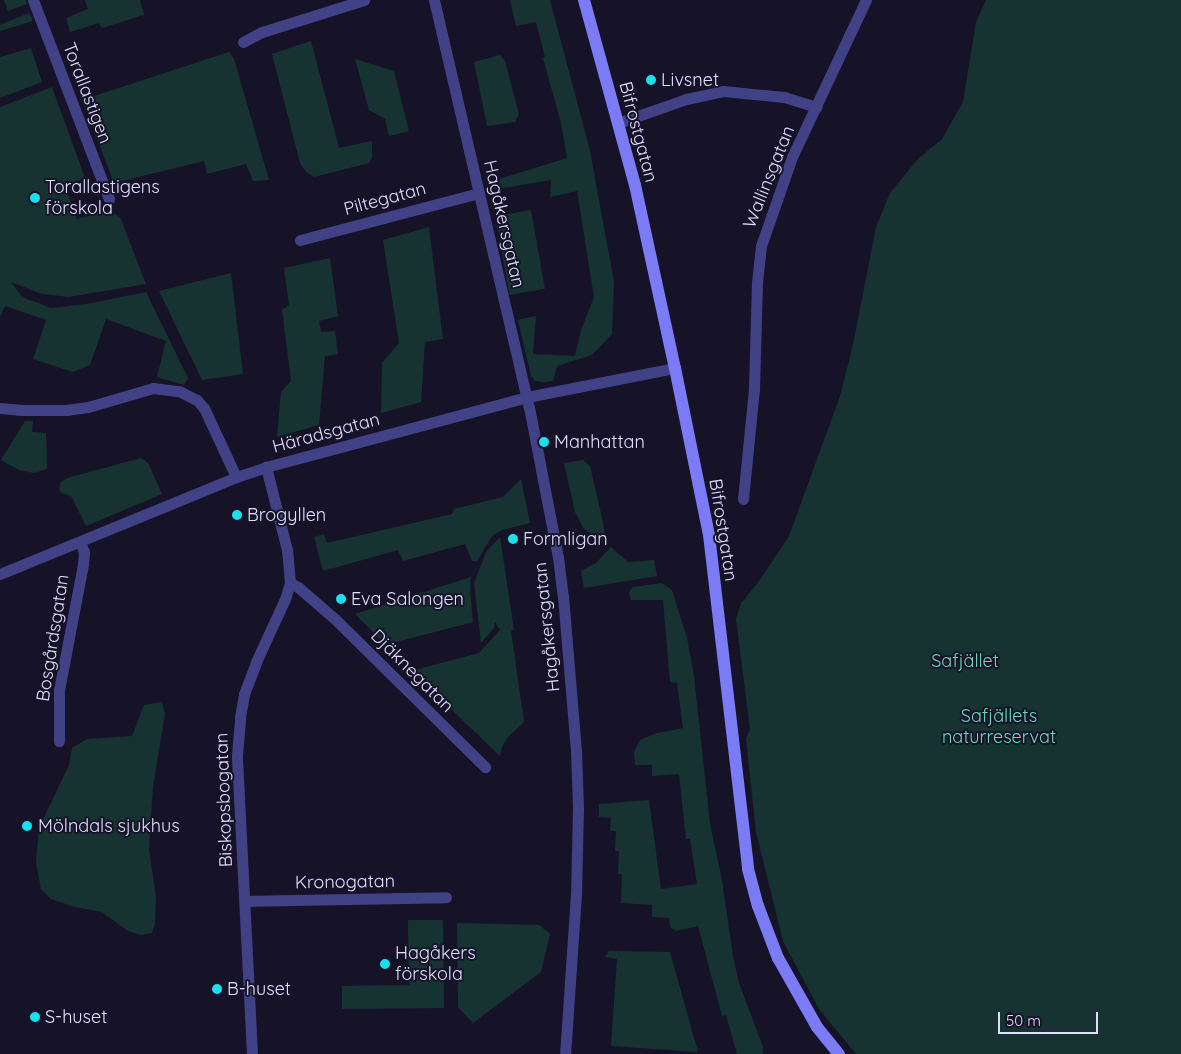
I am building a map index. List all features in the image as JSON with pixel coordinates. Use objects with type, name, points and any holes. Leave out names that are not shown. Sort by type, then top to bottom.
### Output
[{"type":"main road","name":"Bifrostgatan","points":[[584,0],[635,185],[675,368],[708,535],[748,869],[758,906],[778,958],[817,1027],[839,1054]]},
{"type":"street","name":"Torallastigen","points":[[33,0],[109,198]]},
{"type":"street","points":[[242,42],[262,32],[364,0]]},
{"type":"street","name":"Hagåkersgatan","points":[[434,0],[527,397],[558,557],[567,634],[576,750],[577,857],[565,1054]]},
{"type":"street","name":"Wallinsgatan","points":[[743,500],[754,389],[756,283],[761,246],[790,164],[866,0]]},
{"type":"street","points":[[618,123],[686,99],[723,91],[784,97],[816,107]]},
{"type":"street","name":"Piltegatan","points":[[300,240],[479,193]]},
{"type":"street","name":"Häradsgatan","points":[[0,574],[236,477],[266,467],[527,397],[675,368]]},
{"type":"street","points":[[0,408],[66,410],[88,407],[153,388],[171,388],[187,394],[204,408],[236,477]]},
{"type":"street","name":"Biskopsbogatan","points":[[252,1054],[237,755],[240,717],[244,694],[285,599],[290,583],[287,550],[266,467]]},
{"type":"street","name":"Bosgårdsgatan","points":[[59,741],[59,690],[83,564],[84,552],[80,542]]},
{"type":"street","name":"Djäknegatan","points":[[290,583],[298,587],[335,619],[485,767]]},
{"type":"street","name":"Kronogatan","points":[[245,901],[446,897]]},
{"type":"green space","points":[[4,0],[26,0],[27,4],[8,11]]},
{"type":"green space","points":[[85,0],[140,0],[144,15],[102,28],[99,23],[70,32],[66,18],[88,9]]},
{"type":"green space","points":[[510,0],[550,0],[590,151],[614,282],[612,334],[592,355],[557,366],[553,381],[544,382],[535,381],[531,376],[518,320],[536,316],[533,354],[575,356],[581,330],[594,297],[577,191],[550,197],[551,180],[491,190],[489,182],[567,158],[561,123],[543,58],[545,57],[536,22],[516,26]]},
{"type":"green space","name":"Safjället","points":[[986,0],[1181,0],[1181,1054],[856,1054],[819,1009],[783,941],[756,832],[746,739],[750,729],[736,619],[741,603],[757,584],[789,536],[840,396],[853,345],[876,227],[890,193],[918,159],[942,139],[963,102],[976,22]]},
{"type":"green space","points":[[29,13],[33,21],[0,31],[0,25]]},
{"type":"green space","points":[[311,41],[339,148],[372,141],[372,158],[369,163],[314,177],[306,172],[300,163],[272,54]]},
{"type":"green space","points":[[31,48],[42,82],[0,98],[0,57]]},
{"type":"green space","points":[[229,52],[234,59],[269,180],[253,181],[246,164],[207,174],[204,161],[114,183],[82,100]]},
{"type":"green space","points":[[500,55],[505,61],[519,114],[515,122],[487,126],[474,62]]},
{"type":"green space","points":[[355,59],[394,71],[409,131],[389,136],[385,119],[369,110]]},
{"type":"green space","name":"Torallastigens förskola","points":[[52,87],[85,178],[65,186],[77,219],[107,211],[120,217],[146,284],[69,297],[42,294],[11,282],[22,297],[51,308],[86,304],[146,292],[188,378],[184,385],[157,377],[166,341],[106,319],[90,365],[73,372],[33,359],[46,320],[5,306],[0,317],[0,107]]},
{"type":"green space","points":[[531,210],[545,289],[509,295],[496,216]]},
{"type":"green space","points":[[429,227],[443,339],[425,342],[421,402],[381,413],[382,363],[399,343],[383,240]]},
{"type":"green space","points":[[330,258],[338,316],[319,321],[321,332],[335,331],[338,354],[325,356],[319,425],[277,437],[281,392],[291,381],[282,310],[289,305],[284,268]]},
{"type":"green space","points":[[231,273],[243,374],[202,380],[159,291]]},
{"type":"green space","points":[[25,421],[33,421],[32,432],[46,433],[47,469],[34,473],[19,470],[1,460]]},
{"type":"green space","points":[[141,458],[148,463],[162,494],[86,526],[71,496],[61,493],[59,489],[61,482],[67,478]]},
{"type":"green space","points":[[583,460],[590,466],[603,522],[605,535],[603,542],[584,529],[575,512],[564,463]]},
{"type":"green space","points":[[521,479],[530,523],[502,530],[492,536],[477,561],[472,561],[465,544],[403,561],[398,550],[323,571],[314,537],[324,534],[327,543],[452,514],[454,509],[503,497]]},
{"type":"green space","points":[[500,537],[514,630],[511,631],[524,722],[508,737],[502,747],[500,756],[411,671],[479,653],[500,630],[495,622],[494,628],[481,643],[474,583],[486,552]]},
{"type":"green space","points":[[611,547],[628,562],[654,560],[657,576],[584,588],[581,571],[596,563]]},
{"type":"green space","points":[[471,577],[470,591],[473,622],[396,642],[390,649],[355,614]]},
{"type":"green space","points":[[662,583],[672,590],[687,638],[694,676],[710,824],[722,880],[733,956],[739,983],[763,1047],[763,1054],[737,1054],[726,1015],[722,1016],[698,926],[676,931],[670,927],[669,918],[652,917],[652,905],[621,903],[622,874],[618,874],[619,851],[615,851],[616,831],[610,831],[611,818],[599,817],[599,804],[649,800],[661,889],[697,884],[690,839],[686,839],[679,774],[652,776],[652,765],[635,765],[634,752],[640,740],[657,733],[683,728],[677,683],[670,682],[663,600],[631,600],[629,592],[633,587]]},
{"type":"green space","points":[[162,702],[165,714],[153,786],[149,849],[156,897],[155,924],[152,933],[141,935],[128,931],[102,912],[75,907],[51,899],[41,889],[36,862],[39,828],[69,765],[72,748],[87,739],[132,736],[144,705]]},
{"type":"green space","points":[[408,920],[443,920],[444,1008],[342,1009],[342,986],[409,985]]},
{"type":"green space","points":[[457,923],[539,925],[550,934],[541,972],[473,1023],[458,1007]]},
{"type":"green space","points":[[609,951],[670,952],[698,1052],[611,1046],[617,959],[605,957]]},
{"type":"place","name":"Livsnet","points":[[651,80]]},
{"type":"place","name":"Torallastigens förskola","points":[[35,198]]},
{"type":"place","name":"Manhattan","points":[[544,442]]},
{"type":"place","name":"Brogyllen","points":[[237,515]]},
{"type":"place","name":"Formligan","points":[[513,539]]},
{"type":"place","name":"Eva Salongen","points":[[341,599]]},
{"type":"place","name":"Mölndals sjukhus","points":[[27,826]]},
{"type":"place","name":"Hagåkers förskola","points":[[385,964]]},
{"type":"place","name":"B-huset","points":[[217,989]]},
{"type":"place","name":"S-huset","points":[[35,1017]]},
{"type":"park label","name":"Safjällets naturreservat","points":[[999,728]]}]
